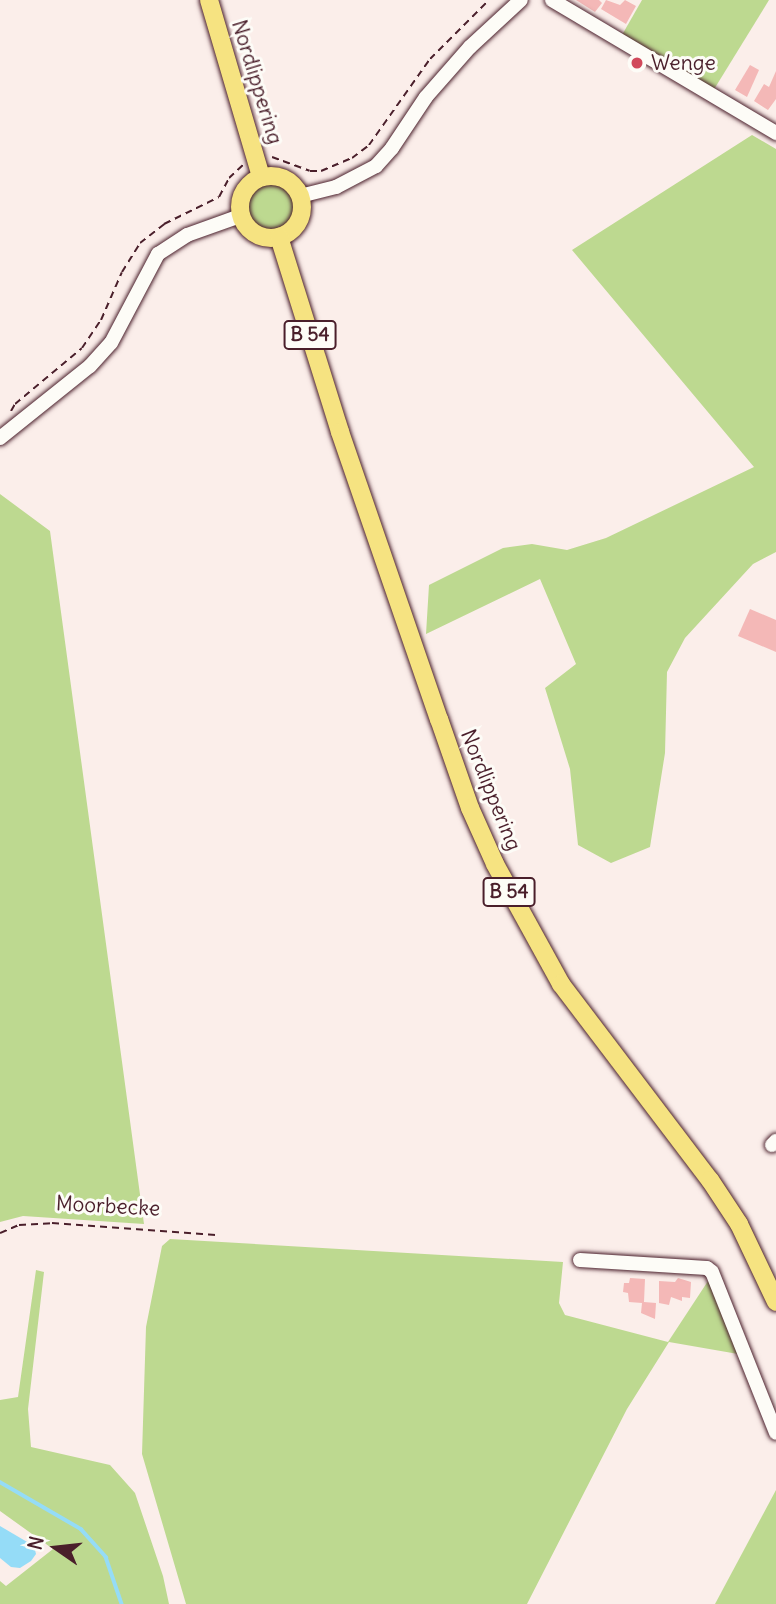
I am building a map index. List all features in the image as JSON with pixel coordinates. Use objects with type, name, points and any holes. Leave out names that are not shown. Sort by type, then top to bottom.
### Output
[{"type":"main road","name":"Nordlippering","points":[[209,0],[261,177]]},
{"type":"main road","points":[[276,176],[286,179],[300,196],[301,216],[289,233],[279,237],[260,237],[244,225],[240,216],[242,195],[247,186],[261,177],[276,176]]},
{"type":"main road","name":"Nordlippering","points":[[279,237],[340,432],[434,706],[470,808],[495,864],[561,984],[702,1170],[739,1224],[776,1302]]},
{"type":"street","points":[[300,196],[336,187],[376,166],[393,148],[426,97],[470,47],[521,0]]},
{"type":"street","points":[[552,0],[776,134]]},
{"type":"street","points":[[0,438],[90,366],[111,342],[158,254],[187,235],[240,216]]},
{"type":"street","points":[[580,1260],[707,1268],[712,1272],[776,1433]]},
{"type":"path","name":"Moorbecke","points":[[0,1233],[19,1225],[52,1223],[216,1235]]},
{"type":"green space","points":[[642,0],[769,0],[713,91],[622,35]]},
{"type":"green space","points":[[752,135],[776,149],[776,552],[753,564],[685,638],[667,672],[665,753],[650,847],[611,863],[578,845],[570,769],[545,688],[576,664],[540,579],[426,634],[429,585],[503,548],[532,544],[567,550],[606,538],[754,467],[572,250]]},
{"type":"green space","points":[[271,183],[288,190],[295,207],[288,224],[271,231],[254,224],[247,207],[254,190]]},
{"type":"green space","points":[[0,494],[50,531],[144,1224],[23,1216],[0,1222]]},
{"type":"green space","points":[[170,1239],[563,1262],[559,1303],[565,1315],[668,1342],[710,1278],[738,1354],[669,1342],[627,1409],[527,1604],[186,1604],[142,1454],[146,1327],[162,1246]]},
{"type":"green space","points":[[36,1270],[44,1272],[28,1409],[31,1447],[110,1465],[135,1493],[163,1576],[169,1604],[0,1604],[0,1581],[6,1586],[53,1549],[0,1511],[0,1400],[18,1397]]},
{"type":"green space","points":[[776,1490],[776,1604],[715,1604]]},
{"type":"water","points":[[0,1526],[34,1546],[36,1554],[31,1561],[20,1568],[11,1567],[0,1558]]},
{"type":"building","points":[[576,0],[599,0],[602,3],[595,12]]},
{"type":"building","points":[[606,0],[620,5],[625,0],[636,6],[626,24],[601,9]]},
{"type":"building","points":[[750,65],[759,70],[747,97],[735,90]]},
{"type":"building","points":[[776,71],[776,99],[768,110],[754,101],[764,84],[769,87]]},
{"type":"building","points":[[750,609],[776,620],[776,652],[738,636]]},
{"type":"building","points":[[630,1278],[645,1279],[644,1302],[656,1303],[655,1319],[641,1313],[642,1303],[629,1302],[628,1293],[623,1292],[624,1283],[629,1283]]},
{"type":"building","points":[[678,1278],[691,1282],[690,1298],[682,1297],[682,1301],[671,1297],[669,1305],[659,1303],[659,1281],[675,1282]]},
{"type":"waterway","points":[[0,1482],[81,1529],[106,1557],[122,1604]]},
{"type":"place","name":"Wenge","points":[[637,63]]}]
